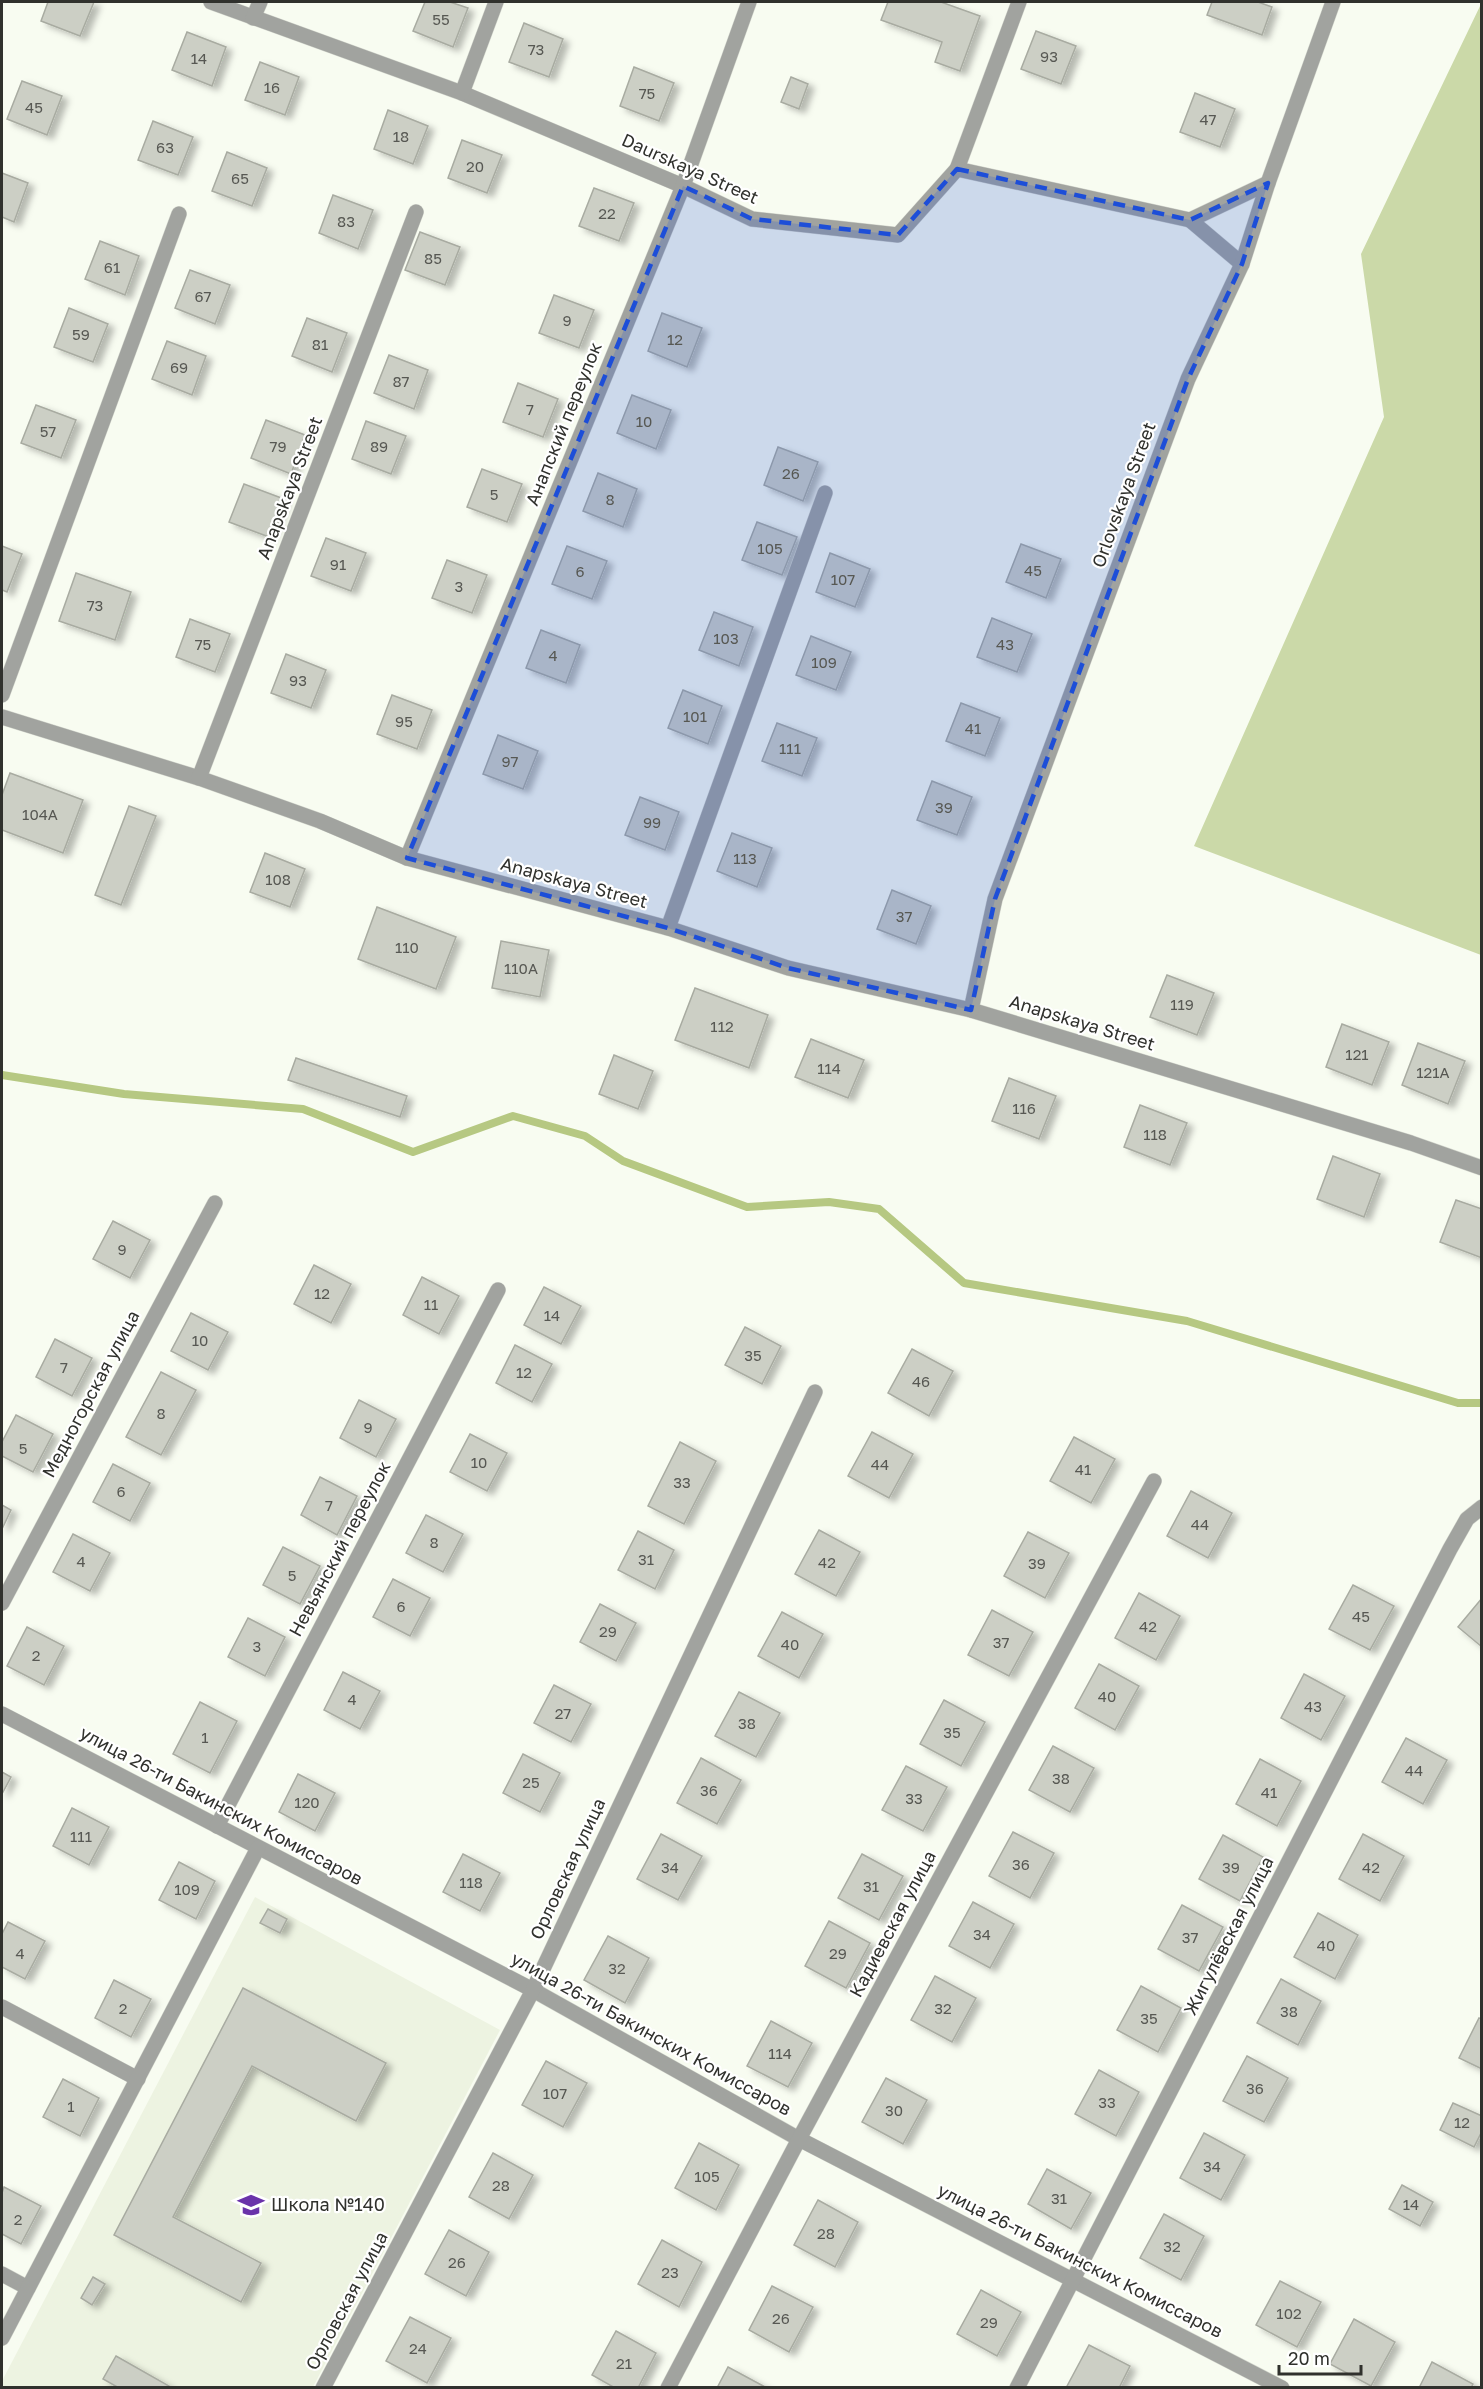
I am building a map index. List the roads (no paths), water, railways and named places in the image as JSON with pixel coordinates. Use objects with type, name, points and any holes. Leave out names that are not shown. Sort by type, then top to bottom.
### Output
[{"type":"street","name":"Daurskaya Street","points":[[211,2],[462,93],[683,186],[752,219],[898,235],[957,168],[1019,2]]},
{"type":"street","points":[[254,18],[260,2]]},
{"type":"street","points":[[462,93],[496,2]]},
{"type":"street","name":"Анапский переулок","points":[[407,858],[683,186],[749,2]]},
{"type":"street","name":"Orlovskaya Street","points":[[972,1010],[994,899],[1188,379],[1242,264],[1268,183],[1333,2]]},
{"type":"street","points":[[957,168],[1190,220],[1242,264]]},
{"type":"street","points":[[1190,220],[1268,183]]},
{"type":"street","name":"Anapskaya Street","points":[[199,778],[416,212]]},
{"type":"street","points":[[2,695],[179,214]]},
{"type":"street","points":[[668,928],[825,493]]},
{"type":"street","name":"Anapskaya Street","points":[[2,717],[199,778],[320,821],[407,858],[668,928],[788,968],[972,1010],[1411,1143],[1482,1168]]},
{"type":"street","name":"Медногорская улица","points":[[2,1603],[215,1203]]},
{"type":"street","name":"Невьянский переулок","points":[[217,1826],[498,1290]]},
{"type":"street","name":"Орловская улица","points":[[323,2388],[532,1990],[815,1392]]},
{"type":"street","name":"Кадиевская улица","points":[[668,2388],[799,2139],[1154,1481]]},
{"type":"street","name":"Жигулёвская улица","points":[[1017,2388],[1450,1549],[1467,1519],[1482,1507]]},
{"type":"street","name":"улица 26-ти Бакинских Комиссаров","points":[[2,1714],[532,1990],[799,2139],[1282,2388]]},
{"type":"street","points":[[2,2338],[258,1848]]},
{"type":"street","points":[[2,2007],[138,2079]]},
{"type":"street","points":[[2,2274],[28,2289]]},
{"type":"waterway","points":[[2,1075],[124,1094],[303,1109],[413,1152],[513,1116],[585,1136],[623,1161],[747,1207],[829,1202],[879,1209],[964,1283],[1187,1321],[1458,1403],[1482,1403]]},
{"type":"place","name":"Школа №140","points":[[251,2205]]}]
